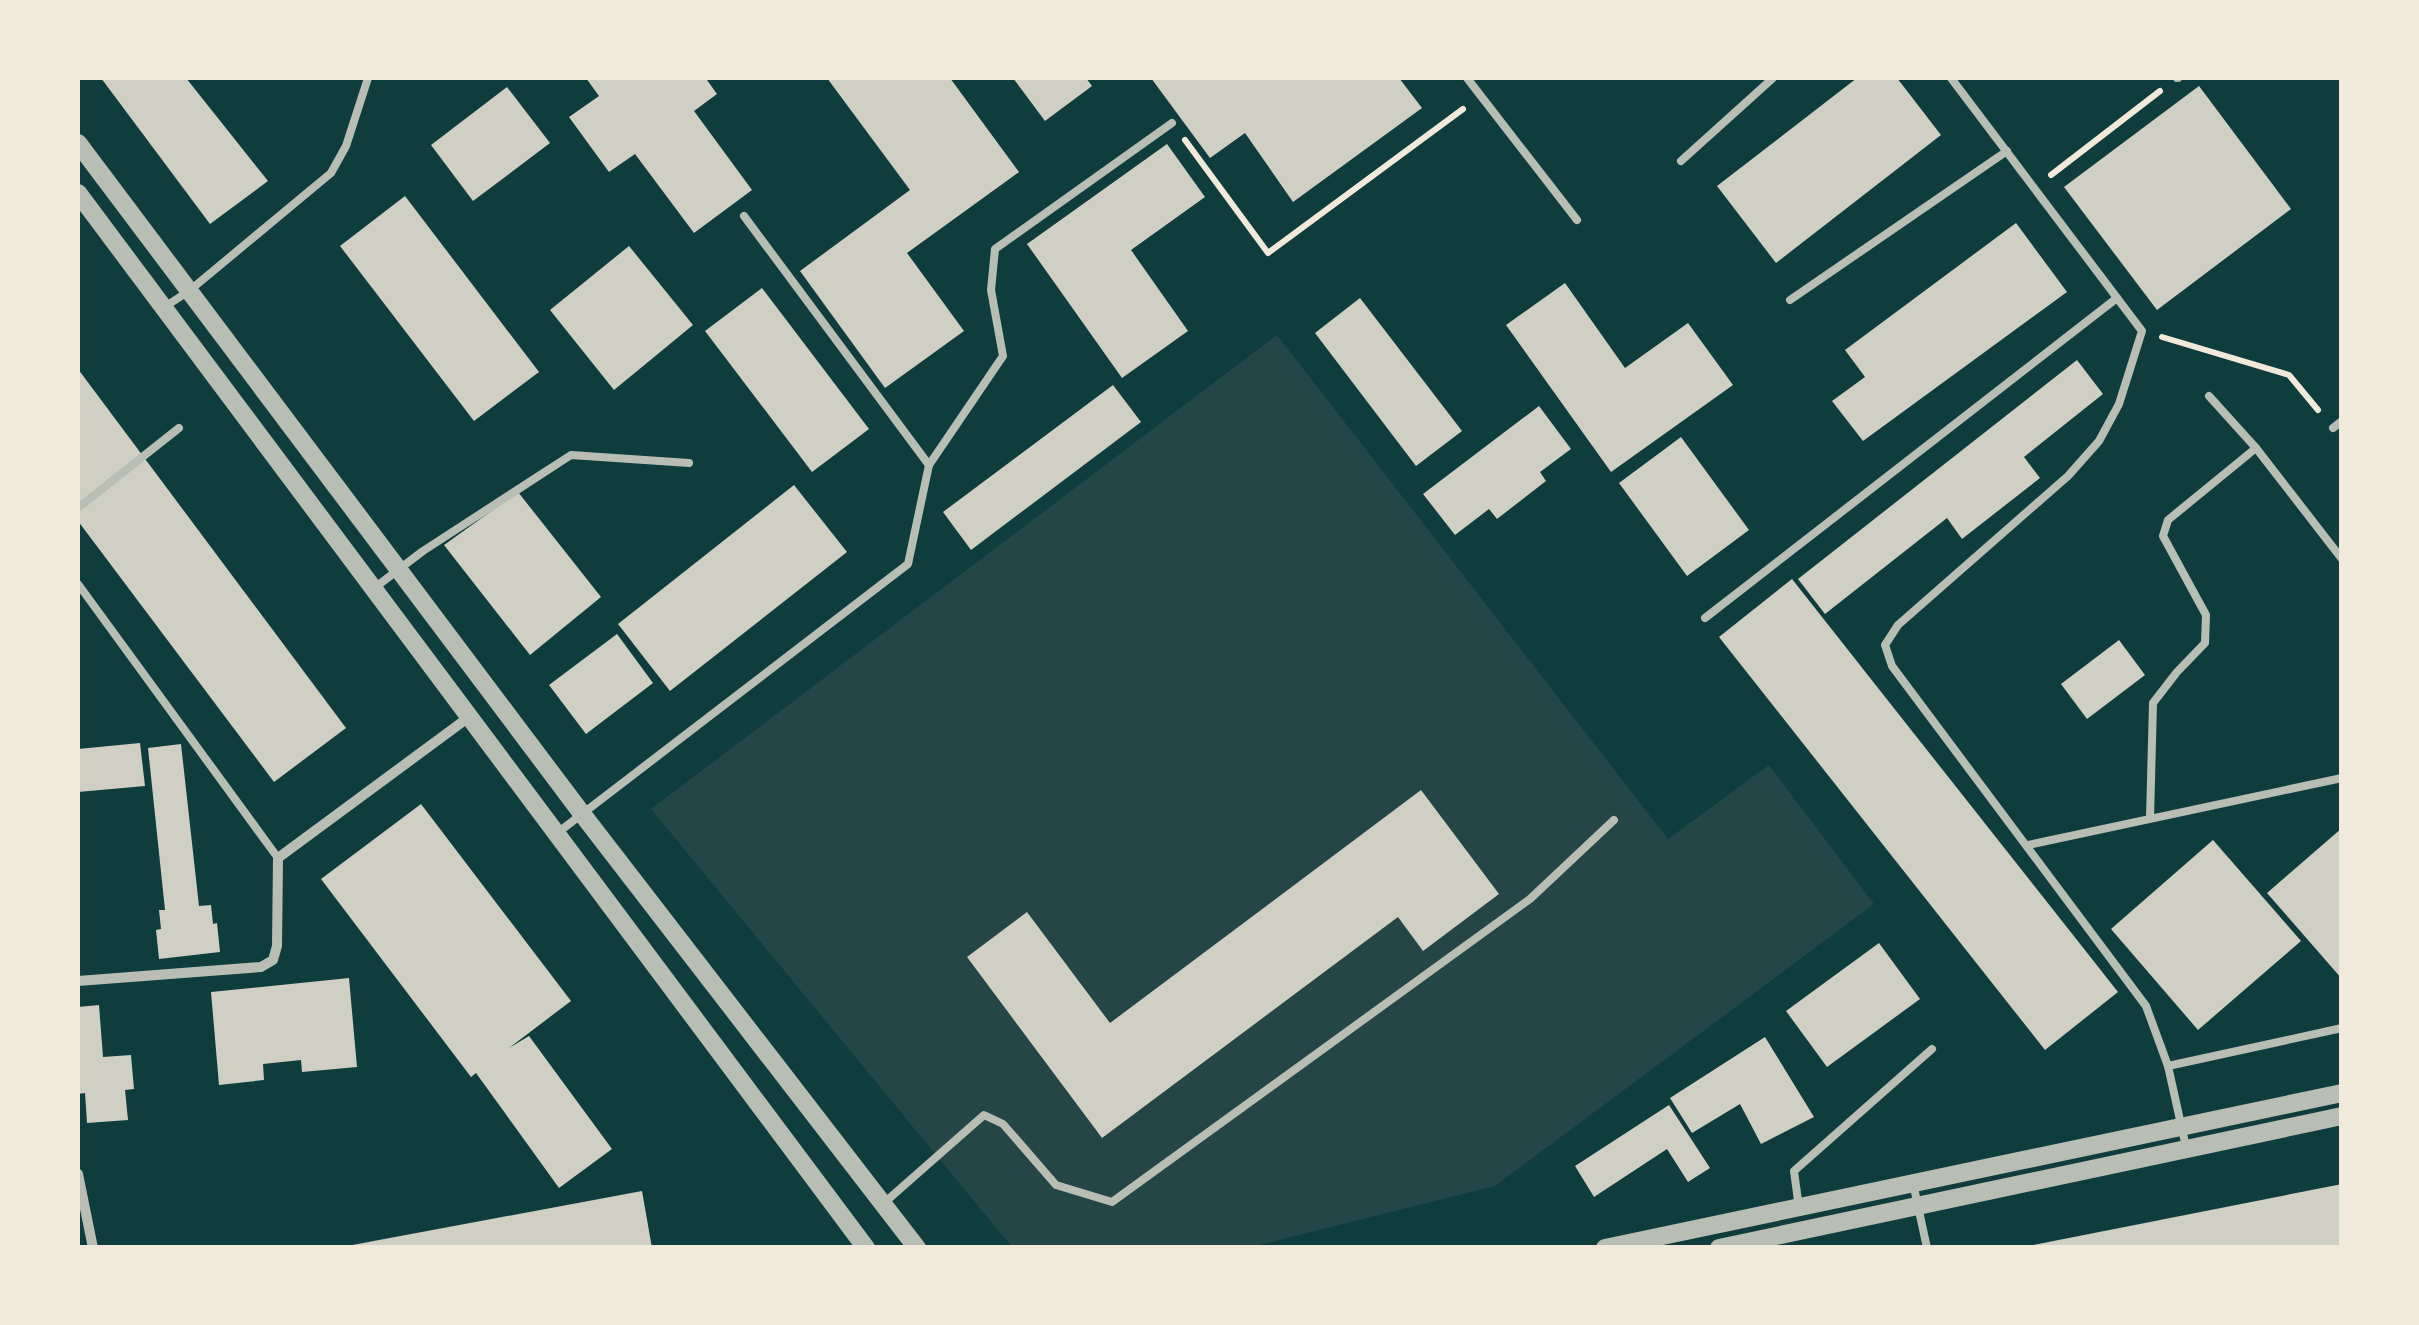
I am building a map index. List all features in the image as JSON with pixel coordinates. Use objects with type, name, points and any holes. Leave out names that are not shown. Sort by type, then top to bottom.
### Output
[{"type":"street","points":[[78,142],[583,815],[916,1248]]},
{"type":"street","points":[[78,194],[866,1248]]},
{"type":"street","points":[[78,982],[261,968],[273,960],[278,946],[278,858],[469,717]]},
{"type":"street","points":[[1605,1248],[2342,1092]]},
{"type":"street","points":[[1719,1248],[2342,1116]]},
{"type":"street","points":[[78,1174],[94,1248]]},
{"type":"lane","points":[[164,308],[189,292],[331,173],[346,146],[368,78]]},
{"type":"lane","points":[[1467,78],[1576,220]]},
{"type":"lane","points":[[1681,162],[1772,78]]},
{"type":"lane","points":[[1952,78],[2142,331],[2119,404],[2099,441],[2068,476],[1898,625],[1885,645],[1892,666],[2146,1006],[2168,1066],[2186,1148]]},
{"type":"lane","points":[[556,834],[908,564],[929,465],[1003,356],[991,290],[994,249],[1172,123]]},
{"type":"lane","points":[[1790,300],[2007,152]]},
{"type":"lane","points":[[744,216],[929,465]]},
{"type":"lane","points":[[1704,618],[2117,298]]},
{"type":"lane","points":[[2209,396],[2256,448],[2342,558]]},
{"type":"lane","points":[[2333,428],[2342,422]]},
{"type":"lane","points":[[78,508],[179,428]]},
{"type":"lane","points":[[2150,818],[2153,702],[2206,644],[2206,615],[2163,536],[2168,520],[2256,448]]},
{"type":"lane","points":[[373,589],[570,455],[689,463]]},
{"type":"lane","points":[[78,584],[278,858]]},
{"type":"lane","points":[[2028,846],[2342,778]]},
{"type":"lane","points":[[883,1204],[984,1115],[1003,1124],[1056,1185],[1112,1202],[1530,899],[1614,820]]},
{"type":"lane","points":[[2168,1066],[2342,1028]]},
{"type":"lane","points":[[1799,1208],[1794,1171],[1932,1049]]},
{"type":"lane","points":[[1913,1183],[1927,1248]]},
{"type":"path","points":[[2035,187],[2178,78]]},
{"type":"path","points":[[1172,123],[1268,253],[1481,95]]},
{"type":"path","points":[[2142,331],[2289,376],[2333,428]]},
{"type":"shaded area","points":[[1277,335],[1668,839],[1769,765],[1874,904],[1495,1186],[1251,1247],[1012,1247],[651,809]]},
{"type":"building","points":[[101,78],[186,78],[268,181],[210,224]]},
{"type":"building","points":[[586,78],[710,78],[707,80],[717,94],[694,111],[752,190],[694,233],[635,154],[609,172],[569,117],[599,96]]},
{"type":"building","points":[[827,78],[950,78],[1019,172],[907,253],[964,331],[885,388],[800,271],[910,190]]},
{"type":"building","points":[[1013,78],[1086,78],[1092,86],[1045,121]]},
{"type":"building","points":[[1151,78],[1399,78],[1422,108],[1293,202],[1245,133],[1210,158]]},
{"type":"building","points":[[1857,78],[1897,78],[1941,135],[1776,263],[1717,186]]},
{"type":"building","points":[[2199,86],[2291,209],[2157,310],[2064,187]]},
{"type":"building","points":[[507,87],[550,143],[473,201],[431,145]]},
{"type":"building","points":[[1167,144],[1205,197],[1131,250],[1188,331],[1122,378],[1027,244]]},
{"type":"building","points":[[405,196],[539,372],[474,421],[340,246]]},
{"type":"building","points":[[2016,223],[2067,292],[1863,441],[1832,401],[1865,377],[1845,350]]},
{"type":"building","points":[[629,246],[693,325],[614,390],[550,310]]},
{"type":"building","points":[[1565,283],[1625,368],[1688,323],[1733,385],[1611,472],[1506,325]]},
{"type":"building","points":[[762,288],[869,429],[812,472],[705,331]]},
{"type":"building","points":[[1360,298],[1462,431],[1416,466],[1315,333]]},
{"type":"building","points":[[2077,360],[2103,394],[2024,457],[2040,478],[1962,539],[1947,518],[1825,614],[1798,579]]},
{"type":"building","points":[[78,369],[346,728],[274,782],[78,521]]},
{"type":"building","points":[[1113,385],[1141,422],[971,550],[943,512]]},
{"type":"building","points":[[1539,406],[1571,449],[1540,472],[1546,481],[1497,519],[1489,509],[1455,535],[1423,494]]},
{"type":"building","points":[[1681,437],[1749,530],[1687,576],[1619,483]]},
{"type":"building","points":[[794,485],[847,552],[670,691],[618,624]]},
{"type":"building","points":[[518,492],[601,597],[530,655],[444,545]]},
{"type":"building","points":[[1792,579],[2118,992],[2045,1050],[1719,637]]},
{"type":"building","points":[[617,634],[653,683],[586,734],[549,685]]},
{"type":"building","points":[[2119,640],[2145,675],[2087,719],[2061,684]]},
{"type":"building","points":[[140,743],[145,786],[78,792],[78,749]]},
{"type":"building","points":[[181,744],[199,906],[211,905],[220,952],[159,959],[156,930],[161,929],[159,910],[165,910],[148,748]]},
{"type":"building","points":[[1421,790],[1499,894],[1423,951],[1398,917],[1102,1138],[967,957],[1027,912],[1110,1023]]},
{"type":"building","points":[[421,804],[571,1001],[509,1048],[529,1036],[612,1149],[559,1188],[476,1073],[471,1077],[321,879]]},
{"type":"building","points":[[2342,828],[2342,979],[2267,893]]},
{"type":"building","points":[[2213,840],[2301,941],[2198,1030],[2111,929]]},
{"type":"building","points":[[1879,943],[1920,999],[1827,1067],[1786,1011]]},
{"type":"building","points":[[349,978],[357,1067],[302,1072],[301,1060],[263,1064],[264,1080],[219,1085],[211,992]]},
{"type":"building","points":[[99,1005],[103,1057],[131,1055],[134,1089],[125,1090],[128,1120],[87,1123],[85,1093],[78,1094],[78,1007]]},
{"type":"building","points":[[1765,1037],[1814,1117],[1761,1144],[1740,1104],[1692,1133],[1670,1098]]},
{"type":"building","points":[[1669,1105],[1710,1168],[1688,1182],[1667,1149],[1594,1197],[1575,1166]]},
{"type":"building","points":[[2342,1184],[2342,1248],[2028,1246]]},
{"type":"building","points":[[642,1191],[652,1248],[347,1246]]}]
